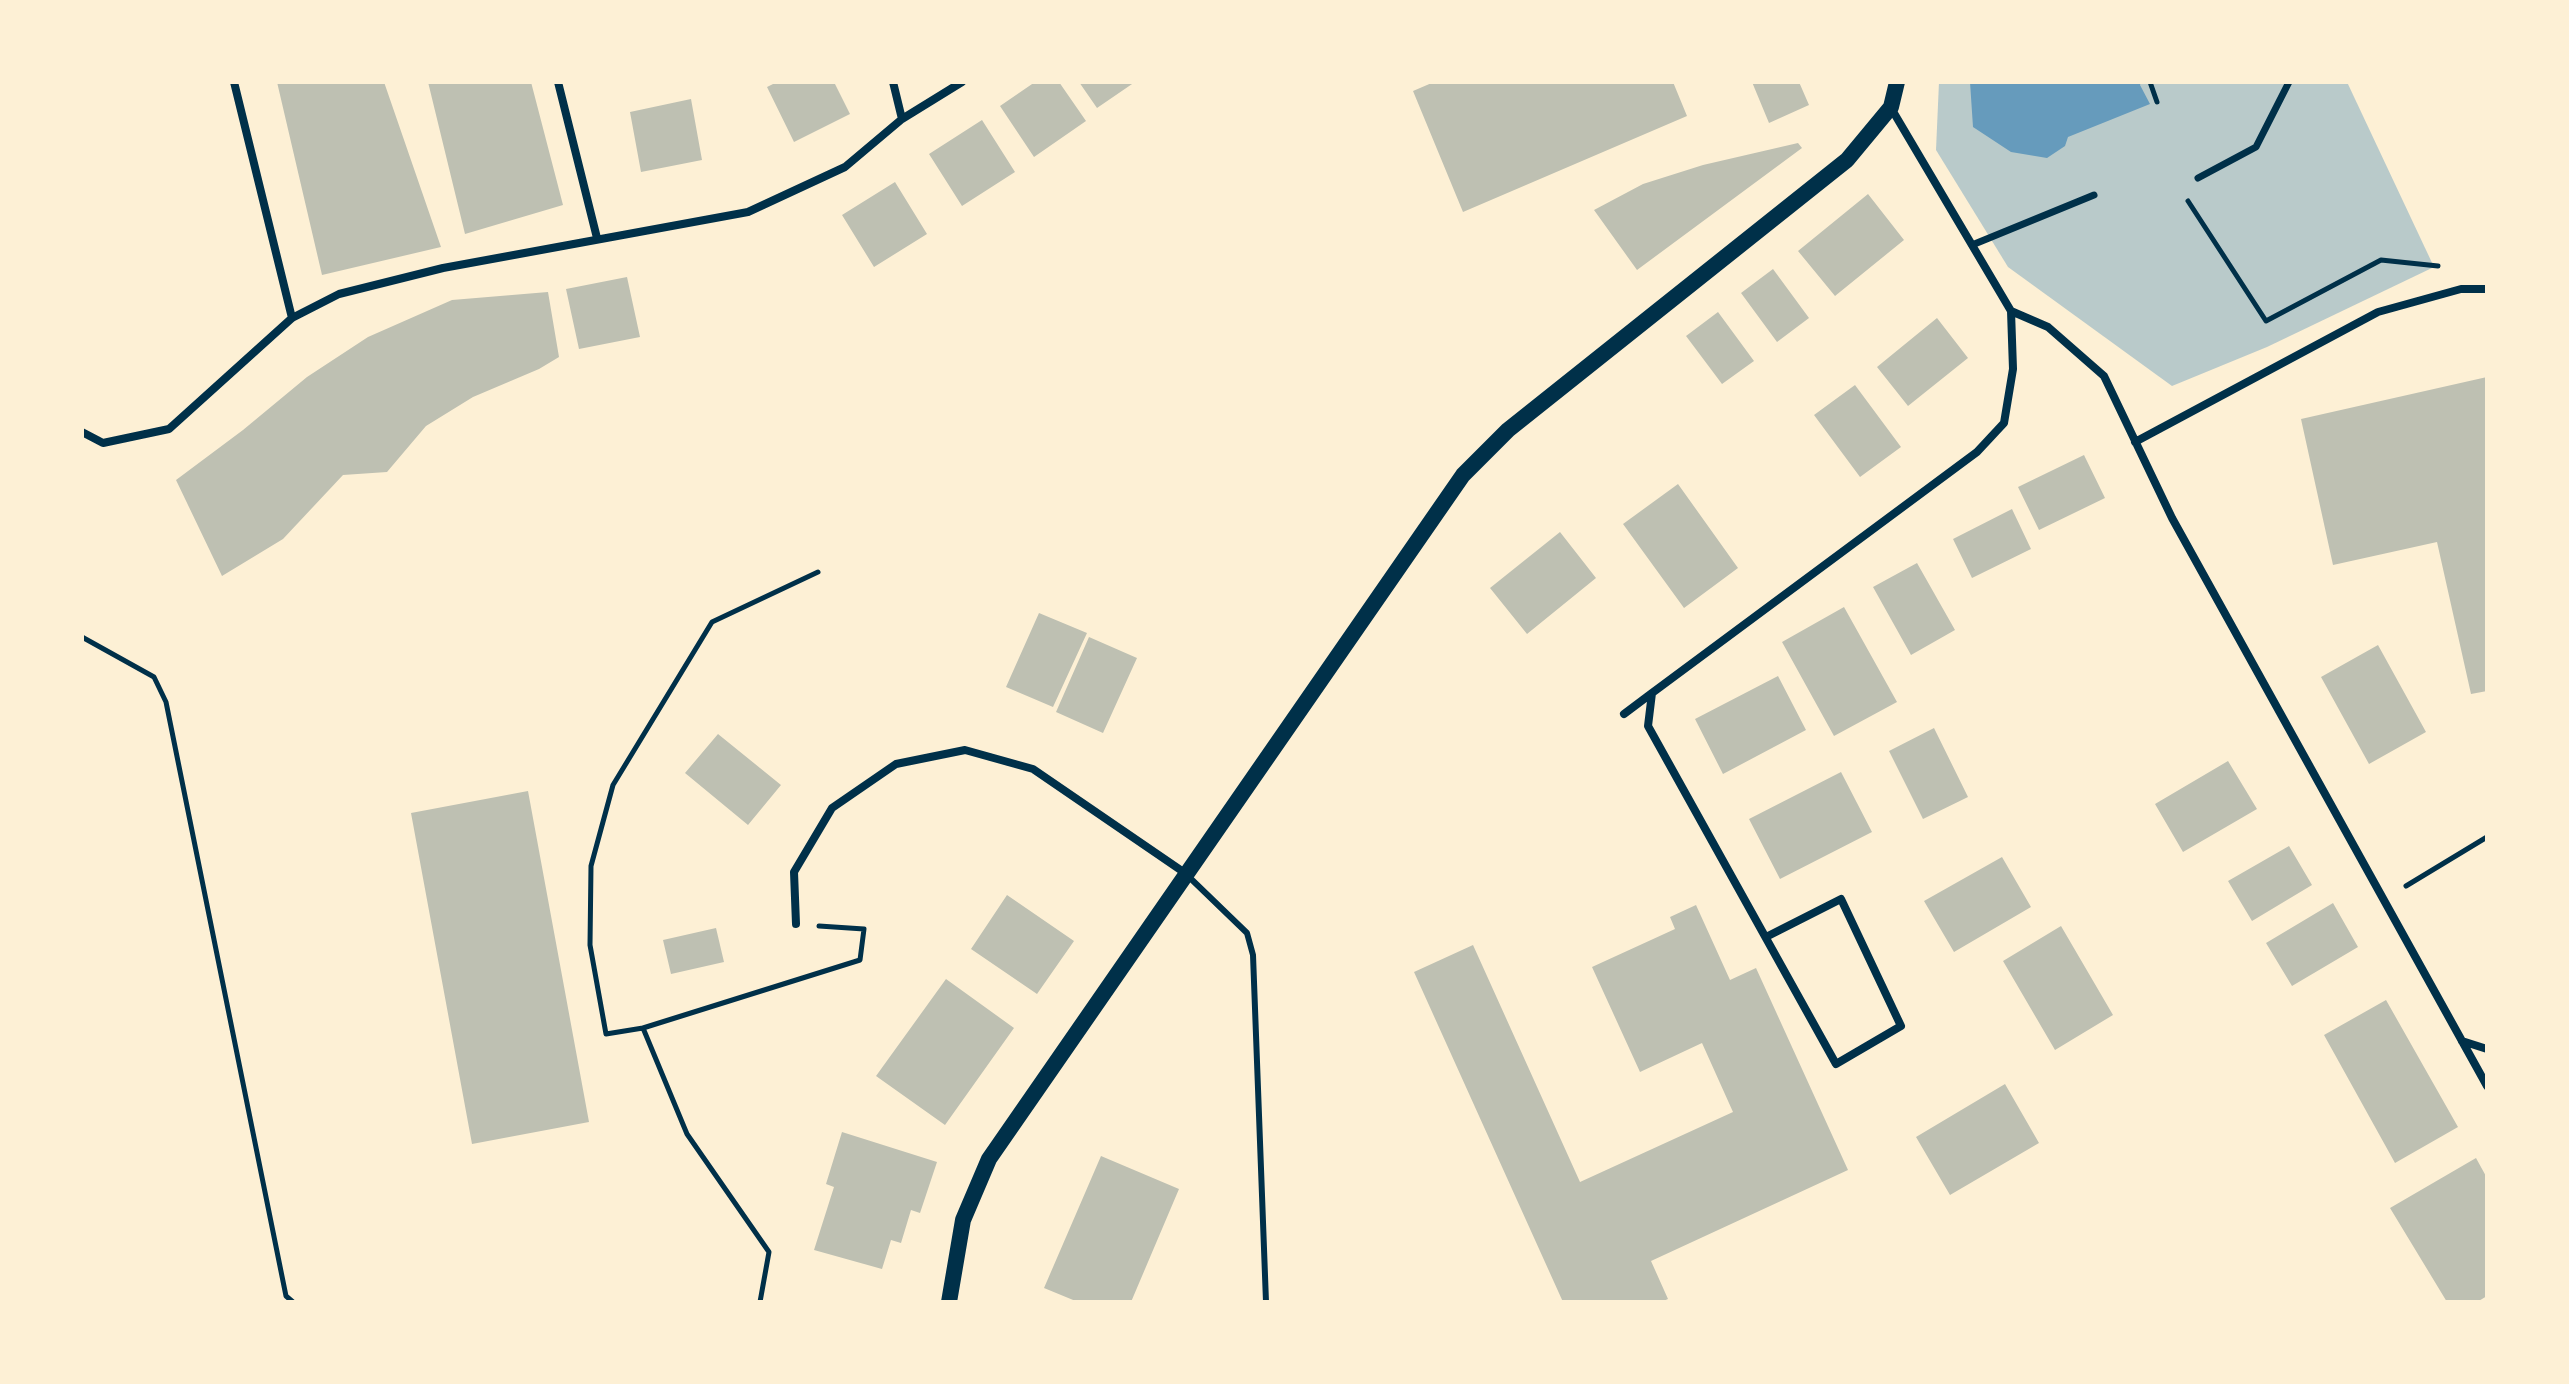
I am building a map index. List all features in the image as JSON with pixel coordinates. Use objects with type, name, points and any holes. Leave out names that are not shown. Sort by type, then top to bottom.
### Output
[{"type":"main road","points":[[949,1302],[963,1220],[989,1159],[1463,475],[1508,430],[1847,160],[1891,107],[1897,82]]},
{"type":"street","points":[[234,82],[292,318]]},
{"type":"street","points":[[558,82],[597,238]]},
{"type":"street","points":[[893,82],[902,119]]},
{"type":"street","points":[[82,432],[103,443],[169,429],[292,318],[339,294],[443,268],[748,212],[845,167],[902,119],[962,82]]},
{"type":"street","points":[[2198,178],[2256,147],[2289,82]]},
{"type":"street","points":[[1624,714],[1977,452],[2004,423],[2013,369],[2011,311],[1891,107]]},
{"type":"street","points":[[1972,245],[2094,195]]},
{"type":"street","points":[[2135,442],[2378,312],[2461,289],[2487,289]]},
{"type":"street","points":[[2011,311],[2048,327],[2104,376],[2172,518],[2487,1086]]},
{"type":"street","points":[[1652,693],[1648,726],[1836,1064],[1901,1026],[1841,899],[1766,937]]},
{"type":"street","points":[[796,924],[794,872],[832,808],[896,764],[965,750],[1033,769],[1185,873]]},
{"type":"street","points":[[2461,1040],[2487,1049]]},
{"type":"lane","points":[[1185,873],[1247,933],[1253,955],[1266,1302]]},
{"type":"path","points":[[2150,82],[2157,102]]},
{"type":"path","points":[[2188,200],[2266,321],[2381,260],[2456,267],[2461,289]]},
{"type":"path","points":[[796,924],[864,929],[860,960],[643,1028],[606,1034],[590,945],[591,866],[613,785],[712,622],[818,572]]},
{"type":"path","points":[[82,637],[154,677],[166,702],[286,1296],[293,1302]]},
{"type":"path","points":[[2385,899],[2487,837]]},
{"type":"path","points":[[643,1028],[687,1134],[769,1252],[760,1302]]},
{"type":"shaded area","points":[[1939,82],[2347,82],[2434,267],[2267,347],[2172,386],[2008,267],[1936,150]]},
{"type":"water","points":[[1970,82],[2141,82],[2150,104],[2068,137],[2065,146],[2047,158],[2011,152],[1973,127]]},
{"type":"building","points":[[277,82],[384,82],[441,247],[322,275]]},
{"type":"building","points":[[428,82],[531,82],[563,205],[465,234]]},
{"type":"building","points":[[777,82],[834,82],[850,114],[794,142],[767,87]]},
{"type":"building","points":[[1035,82],[1059,82],[1086,121],[1034,157],[1000,106]]},
{"type":"building","points":[[1079,82],[1135,82],[1097,108]]},
{"type":"building","points":[[1434,82],[1673,82],[1687,116],[1463,212],[1413,91]]},
{"type":"building","points":[[1752,82],[1799,82],[1809,105],[1769,123]]},
{"type":"building","points":[[691,99],[702,160],[641,172],[630,112]]},
{"type":"building","points":[[982,120],[1015,172],[962,206],[929,154]]},
{"type":"building","points":[[1798,143],[1802,148],[1637,270],[1594,210],[1643,184],[1703,165]]},
{"type":"building","points":[[895,182],[927,234],[874,267],[842,215]]},
{"type":"building","points":[[1868,194],[1904,240],[1835,296],[1798,251]]},
{"type":"building","points":[[1773,269],[1809,318],[1777,342],[1741,293]]},
{"type":"building","points":[[627,277],[640,337],[579,349],[566,289]]},
{"type":"building","points":[[548,292],[559,357],[539,369],[473,397],[426,426],[387,472],[343,475],[283,539],[222,576],[176,480],[307,377],[368,337],[452,300]]},
{"type":"building","points":[[1718,312],[1754,361],[1722,384],[1686,336]]},
{"type":"building","points":[[1937,318],[1968,358],[1908,406],[1877,367]]},
{"type":"building","points":[[2487,377],[2487,691],[2471,694],[2437,542],[2333,565],[2301,419]]},
{"type":"building","points":[[1855,385],[1901,447],[1860,477],[1814,415]]},
{"type":"building","points":[[2084,455],[2105,498],[2039,530],[2018,487]]},
{"type":"building","points":[[1678,484],[1738,568],[1684,608],[1623,524]]},
{"type":"building","points":[[2012,509],[2031,549],[1972,578],[1953,539]]},
{"type":"building","points":[[1560,532],[1596,578],[1527,634],[1490,588]]},
{"type":"building","points":[[1917,563],[1955,630],[1911,655],[1873,587]]},
{"type":"building","points":[[1844,607],[1897,702],[1834,736],[1782,642]]},
{"type":"building","points":[[1039,613],[1087,633],[1053,707],[1006,687]]},
{"type":"building","points":[[1089,637],[1137,658],[1103,733],[1056,712]]},
{"type":"building","points":[[2378,645],[2426,732],[2369,764],[2321,677]]},
{"type":"building","points":[[1778,676],[1806,730],[1723,774],[1695,719]]},
{"type":"building","points":[[1934,728],[1968,797],[1923,819],[1889,751]]},
{"type":"building","points":[[718,734],[781,785],[748,825],[685,773]]},
{"type":"building","points":[[2228,761],[2257,809],[2183,852],[2155,804]]},
{"type":"building","points":[[1841,772],[1872,832],[1780,879],[1749,819]]},
{"type":"building","points":[[528,791],[589,1122],[472,1144],[411,813]]},
{"type":"building","points":[[2289,846],[2312,885],[2252,921],[2228,881]]},
{"type":"building","points":[[2002,857],[2031,907],[1954,952],[1924,901]]},
{"type":"building","points":[[1007,895],[1074,941],[1037,994],[971,949]]},
{"type":"building","points":[[2333,903],[2358,947],[2292,986],[2266,943]]},
{"type":"building","points":[[1696,905],[1730,980],[1756,968],[1848,1170],[1651,1261],[1668,1299],[1661,1302],[1563,1302],[1414,972],[1473,945],[1580,1182],[1733,1112],[1702,1043],[1640,1072],[1592,967],[1675,929],[1670,917]]},
{"type":"building","points":[[2061,926],[2113,1015],[2055,1050],[2003,961]]},
{"type":"building","points":[[716,928],[724,962],[671,974],[663,940]]},
{"type":"building","points":[[946,979],[1014,1028],[945,1125],[876,1076]]},
{"type":"building","points":[[2386,1000],[2458,1127],[2395,1163],[2324,1035]]},
{"type":"building","points":[[2005,1084],[2039,1143],[1950,1195],[1916,1137]]},
{"type":"building","points":[[842,1132],[937,1162],[920,1213],[911,1210],[901,1243],[891,1240],[882,1269],[814,1250],[834,1187],[826,1184]]},
{"type":"building","points":[[1101,1156],[1179,1189],[1131,1302],[1078,1302],[1044,1288]]},
{"type":"building","points":[[2476,1158],[2487,1178],[2487,1296],[2477,1302],[2447,1302],[2390,1208]]}]
